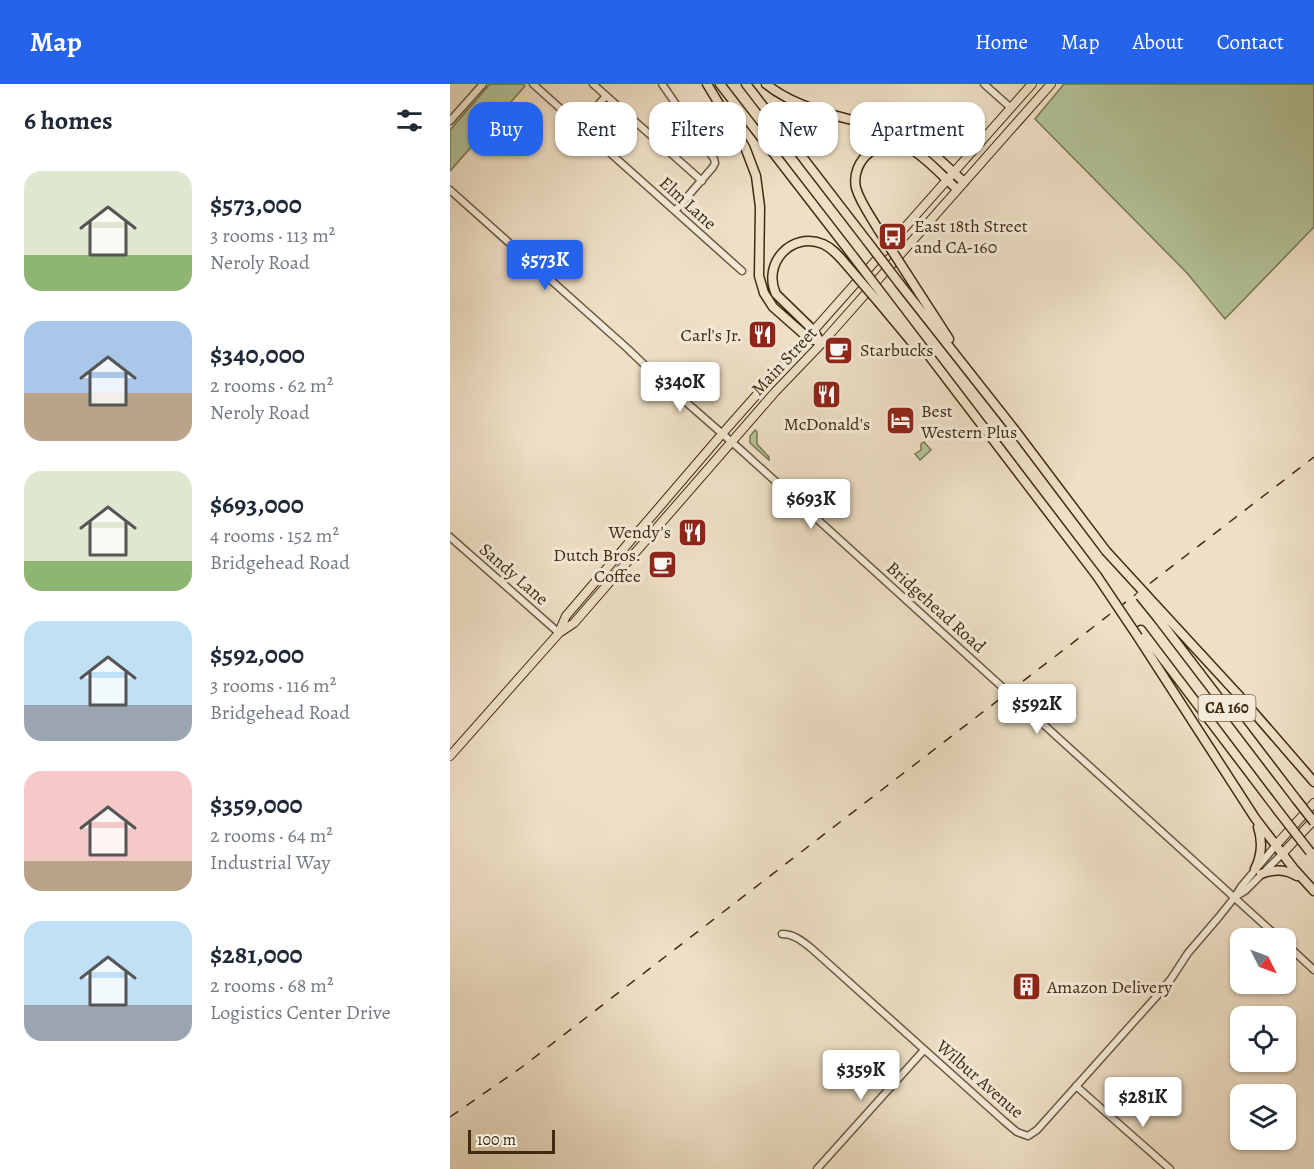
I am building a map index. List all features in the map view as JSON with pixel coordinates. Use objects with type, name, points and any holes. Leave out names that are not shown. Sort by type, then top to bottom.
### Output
[{"type":"highway","points":[[706,84],[745,147],[756,176],[760,207],[759,276],[764,293],[773,307],[822,343]]},
{"type":"highway","points":[[720,84],[852,256],[883,301],[975,416],[1139,633],[1255,818],[1311,888]]},
{"type":"highway","name":"CA 160","points":[[746,84],[1106,551],[1160,615],[1314,821]]},
{"type":"highway","points":[[766,84],[787,98],[805,106],[907,134],[953,173],[961,186]]},
{"type":"highway","points":[[961,186],[947,180],[909,147],[894,143],[871,150],[864,156],[857,171],[856,188],[878,230],[951,342],[1007,414],[1014,429]]},
{"type":"highway","points":[[810,334],[772,287],[771,279],[776,262],[780,255],[793,245],[815,242],[829,248],[883,301]]},
{"type":"highway","points":[[1160,615],[1227,682],[1311,775],[1314,782]]},
{"type":"highway","name":"CA 160","points":[[1139,633],[1312,854]]},
{"type":"highway","points":[[1255,818],[1262,841],[1258,872],[1286,871],[1311,888]]},
{"type":"main road","name":"Main Street","points":[[559,633],[566,616],[722,434],[1032,84]]},
{"type":"main road","name":"Main Street","points":[[450,756],[559,633],[574,623],[775,392],[822,343],[1051,84]]},
{"type":"main road","name":"Wilbur Avenue","points":[[1276,845],[1314,803]]},
{"type":"main road","name":"Wilbur Avenue","points":[[1283,854],[1314,821]]},
{"type":"street","points":[[450,121],[483,84]]},
{"type":"street","name":"Elm Lane","points":[[533,84],[555,103]]},
{"type":"street","points":[[593,84],[702,181]]},
{"type":"street","points":[[662,84],[715,163],[675,211]]},
{"type":"street","points":[[984,84],[1011,108]]},
{"type":"street","points":[[601,102],[606,96]]},
{"type":"street","name":"Elm Lane","points":[[614,156],[742,272]]},
{"type":"street","name":"Bridgehead Road","points":[[450,190],[1268,928]]},
{"type":"street","name":"Sandy Lane","points":[[450,537],[559,633]]},
{"type":"street","name":"Wilbur Avenue","points":[[1258,872],[1276,845]]},
{"type":"street","name":"Wilbur Avenue","points":[[782,934],[799,938],[812,948],[1004,1121],[1017,1132],[1028,1136],[1037,1130],[1156,997],[1241,887],[1283,854]]},
{"type":"street","points":[[1296,953],[1314,970]]},
{"type":"street","points":[[817,1169],[924,1050]]},
{"type":"street","points":[[1076,1086],[1170,1169]]},
{"type":"green space","points":[[490,84],[523,84],[525,86],[511,102],[474,102]]},
{"type":"green space","points":[[1064,84],[1314,84],[1314,227],[1225,319],[1187,273],[1035,119]]},
{"type":"green space","points":[[468,109],[468,151],[450,171],[450,130]]},
{"type":"green space","points":[[755,430],[757,444],[769,460],[750,443],[750,436]]},
{"type":"green space","points":[[924,442],[931,450],[920,460],[915,454],[921,450],[921,444]]},
{"type":"railway","points":[[450,1117],[522,1067],[1314,457]]},
{"type":"place","name":"East 18th Street and CA-160","points":[[893,236]]},
{"type":"place","name":"Carl's Jr.","points":[[763,335]]},
{"type":"place","name":"Starbucks","points":[[839,350]]},
{"type":"place","name":"McDonald's","points":[[827,395]]},
{"type":"place","name":"Best Western Plus","points":[[900,421]]},
{"type":"place","name":"Wendy's","points":[[692,532]]},
{"type":"place","name":"Dutch Bros. Coffee","points":[[662,565]]},
{"type":"place","name":"Amazon Delivery","points":[[1026,987]]}]
